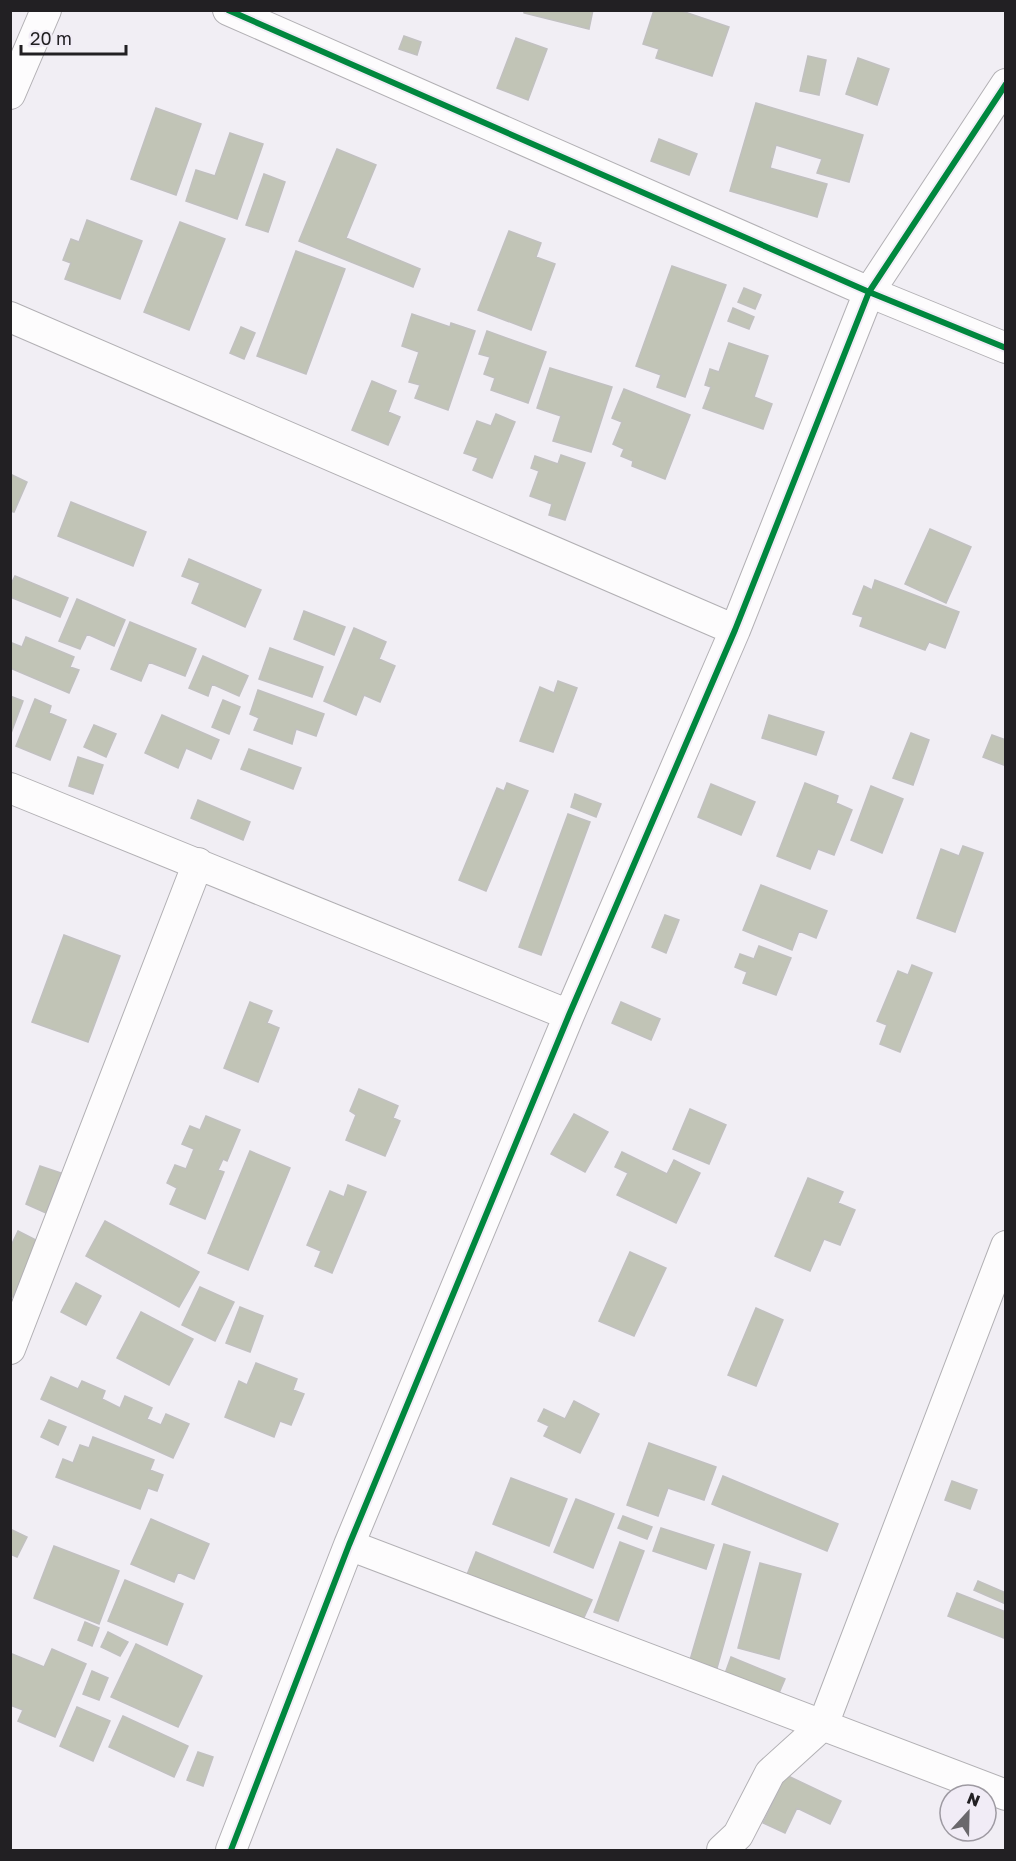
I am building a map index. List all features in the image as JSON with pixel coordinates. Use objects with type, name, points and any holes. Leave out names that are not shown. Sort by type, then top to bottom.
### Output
[{"type":"street","points":[[10,94],[46,10]]},
{"type":"street","points":[[228,10],[258,17],[869,292],[1005,348]]},
{"type":"street","points":[[231,1851],[350,1545],[569,1015],[735,630],[869,292],[1005,84]]},
{"type":"street","points":[[10,317],[735,630]]},
{"type":"street","points":[[10,788],[569,1015]]},
{"type":"street","points":[[10,1349],[198,863]]},
{"type":"street","points":[[722,1851],[738,1835],[770,1773],[823,1725],[999,1286],[1005,1246]]},
{"type":"street","points":[[350,1545],[1005,1795]]},
{"type":"building","points":[[524,10],[593,10],[589,29],[524,13]]},
{"type":"building","points":[[654,10],[679,10],[729,27],[712,76],[656,58],[659,49],[643,44]]},
{"type":"building","points":[[404,36],[421,42],[417,55],[399,49]]},
{"type":"building","points":[[516,38],[547,49],[528,100],[497,88]]},
{"type":"building","points":[[808,56],[826,60],[819,95],[800,91]]},
{"type":"building","points":[[858,58],[889,69],[877,105],[846,94]]},
{"type":"building","points":[[756,103],[863,135],[849,182],[817,173],[822,159],[776,145],[770,168],[827,184],[817,217],[730,191]]},
{"type":"building","points":[[156,108],[201,124],[176,195],[131,179]]},
{"type":"building","points":[[230,133],[263,144],[237,219],[186,201],[196,170],[215,176]]},
{"type":"building","points":[[659,139],[697,154],[689,175],[651,161]]},
{"type":"building","points":[[337,149],[376,165],[346,238],[420,269],[413,287],[299,241]]},
{"type":"building","points":[[264,174],[285,182],[268,232],[246,225]]},
{"type":"building","points":[[87,220],[142,241],[120,299],[65,279],[71,263],[63,260],[71,239],[79,242]]},
{"type":"building","points":[[180,222],[225,239],[189,330],[144,312]]},
{"type":"building","points":[[509,231],[541,243],[536,257],[555,264],[531,330],[478,310]]},
{"type":"building","points":[[296,251],[345,269],[306,374],[257,356]]},
{"type":"building","points":[[672,266],[726,285],[685,397],[657,387],[661,375],[636,366]]},
{"type":"building","points":[[744,288],[761,295],[755,309],[738,302]]},
{"type":"building","points":[[733,308],[754,317],[749,329],[728,321]]},
{"type":"building","points":[[412,314],[450,327],[451,323],[475,331],[448,410],[415,398],[420,385],[409,382],[419,352],[402,346]]},
{"type":"building","points":[[241,327],[255,333],[244,359],[230,353]]},
{"type":"building","points":[[487,331],[546,352],[528,403],[491,390],[495,378],[484,374],[490,357],[479,354]]},
{"type":"building","points":[[729,343],[768,356],[754,397],[772,404],[763,429],[703,408],[711,387],[705,385],[710,369],[719,372]]},
{"type":"building","points":[[550,368],[612,387],[591,452],[553,441],[561,416],[537,408]]},
{"type":"building","points":[[372,381],[396,391],[388,412],[400,417],[388,445],[352,430]]},
{"type":"building","points":[[624,389],[690,415],[665,479],[632,466],[633,461],[621,456],[624,449],[613,444],[622,422],[612,418]]},
{"type":"building","points":[[496,414],[515,422],[492,478],[473,470],[478,458],[464,453],[477,421],[491,426]]},
{"type":"building","points":[[561,455],[585,463],[565,520],[549,515],[552,504],[530,496],[539,471],[531,468],[535,456],[558,464]]},
{"type":"building","points":[[10,474],[27,482],[14,512],[10,511]]},
{"type":"building","points":[[71,502],[146,532],[133,566],[58,536]]},
{"type":"building","points":[[930,529],[971,547],[946,603],[905,584]]},
{"type":"building","points":[[189,559],[261,590],[245,627],[192,603],[200,583],[182,576]]},
{"type":"building","points":[[15,576],[68,598],[60,617],[10,597],[10,586]]},
{"type":"building","points":[[875,580],[959,612],[945,648],[929,642],[925,650],[860,626],[863,617],[853,614],[864,586],[872,590]]},
{"type":"building","points":[[77,599],[125,620],[114,646],[87,634],[80,649],[59,641]]},
{"type":"building","points":[[304,611],[345,627],[334,655],[294,639]]},
{"type":"building","points":[[130,622],[196,649],[185,676],[149,662],[141,681],[111,669]]},
{"type":"building","points":[[354,628],[386,642],[379,659],[395,666],[380,702],[364,695],[356,715],[324,701]]},
{"type":"building","points":[[26,637],[74,657],[70,667],[79,670],[69,693],[10,668],[10,642],[22,647]]},
{"type":"building","points":[[270,648],[323,667],[312,697],[259,679]]},
{"type":"building","points":[[203,656],[248,676],[239,696],[212,684],[208,696],[189,688]]},
{"type":"building","points":[[558,681],[577,688],[553,752],[520,741],[540,687],[554,693]]},
{"type":"building","points":[[258,690],[324,714],[316,736],[296,729],[292,744],[254,730],[259,718],[250,714]]},
{"type":"building","points":[[10,696],[23,701],[10,736]]},
{"type":"building","points":[[35,699],[51,706],[49,713],[66,720],[50,760],[16,746]]},
{"type":"building","points":[[223,700],[240,707],[229,734],[212,727]]},
{"type":"building","points":[[162,715],[219,740],[211,759],[186,748],[178,768],[145,753]]},
{"type":"building","points":[[769,715],[824,732],[816,755],[762,738]]},
{"type":"building","points":[[94,725],[116,734],[106,757],[84,747]]},
{"type":"building","points":[[911,733],[929,740],[913,785],[893,778]]},
{"type":"building","points":[[992,735],[1006,740],[1006,766],[983,757]]},
{"type":"building","points":[[249,749],[301,768],[293,789],[241,769]]},
{"type":"building","points":[[78,757],[103,765],[93,794],[69,786]]},
{"type":"building","points":[[507,783],[528,791],[486,891],[459,880],[497,788],[504,791]]},
{"type":"building","points":[[805,783],[838,796],[836,803],[852,810],[834,855],[818,849],[810,869],[777,856]]},
{"type":"building","points":[[711,784],[755,802],[741,835],[698,817]]},
{"type":"building","points":[[871,786],[903,799],[882,853],[851,840]]},
{"type":"building","points":[[575,794],[601,804],[596,817],[571,807]]},
{"type":"building","points":[[198,800],[250,822],[243,840],[191,818]]},
{"type":"building","points":[[568,814],[590,822],[541,955],[519,947]]},
{"type":"building","points":[[963,846],[983,853],[955,932],[917,918],[941,849],[959,856]]},
{"type":"building","points":[[761,885],[827,911],[816,938],[799,931],[792,950],[743,930]]},
{"type":"building","points":[[665,915],[679,920],[666,953],[652,947]]},
{"type":"building","points":[[64,935],[120,956],[88,1042],[32,1022]]},
{"type":"building","points":[[759,946],[791,958],[776,995],[743,983],[747,972],[735,967],[740,954],[754,959]]},
{"type":"building","points":[[912,965],[932,973],[900,1052],[880,1044],[887,1025],[877,1021],[898,971],[908,975]]},
{"type":"building","points":[[250,1002],[272,1011],[267,1023],[279,1028],[258,1082],[224,1068]]},
{"type":"building","points":[[621,1002],[660,1019],[651,1040],[612,1023]]},
{"type":"building","points":[[359,1089],[398,1106],[393,1118],[400,1121],[385,1156],[346,1140],[356,1115],[350,1111]]},
{"type":"building","points":[[690,1109],[726,1125],[709,1164],[673,1149]]},
{"type":"building","points":[[574,1114],[608,1132],[585,1172],[551,1154]]},
{"type":"building","points":[[206,1116],[240,1130],[227,1161],[223,1159],[218,1170],[224,1172],[205,1219],[170,1204],[177,1188],[167,1183],[175,1165],[186,1169],[194,1149],[182,1144],[190,1126],[200,1130]]},
{"type":"building","points":[[250,1151],[290,1168],[248,1270],[208,1253]]},
{"type":"building","points":[[622,1152],[667,1174],[674,1160],[700,1173],[676,1223],[617,1195],[628,1173],[615,1167]]},
{"type":"building","points":[[40,1166],[61,1173],[46,1213],[26,1204]]},
{"type":"building","points":[[808,1178],[843,1192],[838,1203],[855,1210],[840,1245],[824,1239],[810,1271],[775,1256]]},
{"type":"building","points":[[348,1185],[366,1192],[332,1273],[315,1266],[321,1251],[307,1245],[330,1191],[344,1197]]},
{"type":"building","points":[[105,1221],[199,1272],[179,1307],[86,1256]]},
{"type":"building","points":[[18,1231],[38,1241],[13,1297],[10,1296],[10,1248]]},
{"type":"building","points":[[630,1252],[666,1268],[634,1336],[599,1321]]},
{"type":"building","points":[[76,1283],[101,1296],[86,1325],[61,1312]]},
{"type":"building","points":[[200,1287],[234,1302],[215,1341],[182,1325]]},
{"type":"building","points":[[240,1307],[263,1316],[250,1352],[226,1343]]},
{"type":"building","points":[[756,1308],[783,1320],[756,1386],[728,1375]]},
{"type":"building","points":[[141,1312],[193,1339],[169,1385],[117,1358]]},
{"type":"building","points":[[256,1363],[297,1379],[293,1390],[304,1394],[291,1425],[280,1421],[274,1437],[225,1417],[239,1381],[247,1385]]},
{"type":"building","points":[[51,1377],[78,1389],[82,1381],[105,1391],[102,1399],[120,1408],[125,1396],[152,1408],[147,1419],[161,1425],[166,1414],[189,1424],[173,1458],[41,1399]]},
{"type":"building","points":[[574,1401],[599,1414],[580,1453],[544,1436],[549,1426],[538,1421],[544,1409],[565,1419]]},
{"type":"building","points":[[49,1420],[66,1427],[58,1445],[41,1437]]},
{"type":"building","points":[[93,1437],[154,1460],[150,1470],[163,1475],[157,1491],[148,1488],[140,1509],[56,1477],[63,1459],[73,1463],[80,1445],[89,1448]]},
{"type":"building","points":[[649,1443],[716,1467],[704,1500],[668,1488],[658,1516],[627,1505]]},
{"type":"building","points":[[723,1476],[838,1524],[827,1551],[712,1504]]},
{"type":"building","points":[[511,1478],[567,1499],[549,1546],[493,1524]]},
{"type":"building","points":[[952,1481],[977,1490],[970,1509],[945,1500]]},
{"type":"building","points":[[576,1499],[614,1514],[593,1568],[554,1552]]},
{"type":"building","points":[[623,1516],[652,1527],[647,1539],[618,1528]]},
{"type":"building","points":[[151,1519],[209,1544],[194,1579],[178,1572],[174,1582],[131,1564]]},
{"type":"building","points":[[661,1528],[714,1545],[706,1569],[653,1551]]},
{"type":"building","points":[[10,1529],[27,1537],[17,1557],[10,1554]]},
{"type":"building","points":[[620,1542],[644,1551],[618,1621],[594,1612]]},
{"type":"building","points":[[724,1544],[750,1552],[717,1668],[690,1660]]},
{"type":"building","points":[[54,1546],[119,1571],[99,1624],[34,1598]]},
{"type":"building","points":[[476,1552],[592,1600],[581,1624],[466,1577]]},
{"type":"building","points":[[760,1563],[801,1574],[779,1659],[738,1648]]},
{"type":"building","points":[[125,1580],[183,1604],[167,1645],[108,1621]]},
{"type":"building","points":[[978,1581],[1006,1593],[1006,1604],[974,1590]]},
{"type":"building","points":[[957,1593],[1006,1612],[1006,1639],[948,1616]]},
{"type":"building","points":[[85,1622],[99,1628],[92,1646],[78,1640]]},
{"type":"building","points":[[108,1632],[128,1642],[120,1656],[101,1647]]},
{"type":"building","points":[[136,1644],[202,1676],[178,1727],[111,1697]]},
{"type":"building","points":[[52,1649],[86,1664],[55,1737],[18,1721],[23,1710],[10,1705],[10,1653],[44,1667]]},
{"type":"building","points":[[731,1657],[785,1679],[776,1700],[723,1679]]},
{"type":"building","points":[[92,1671],[108,1678],[99,1700],[83,1694]]},
{"type":"building","points":[[77,1707],[110,1721],[93,1761],[60,1746]]},
{"type":"building","points":[[123,1716],[188,1746],[174,1777],[109,1747]]},
{"type":"building","points":[[198,1752],[213,1757],[203,1786],[187,1780]]},
{"type":"building","points":[[786,1775],[841,1801],[830,1824],[797,1808],[785,1833],[763,1823]]},
{"type":"cycle path","points":[[228,10],[869,292],[1006,348]]},
{"type":"cycle path","points":[[231,1850],[349,1545],[569,1015],[735,630],[869,292],[1006,84]]}]
